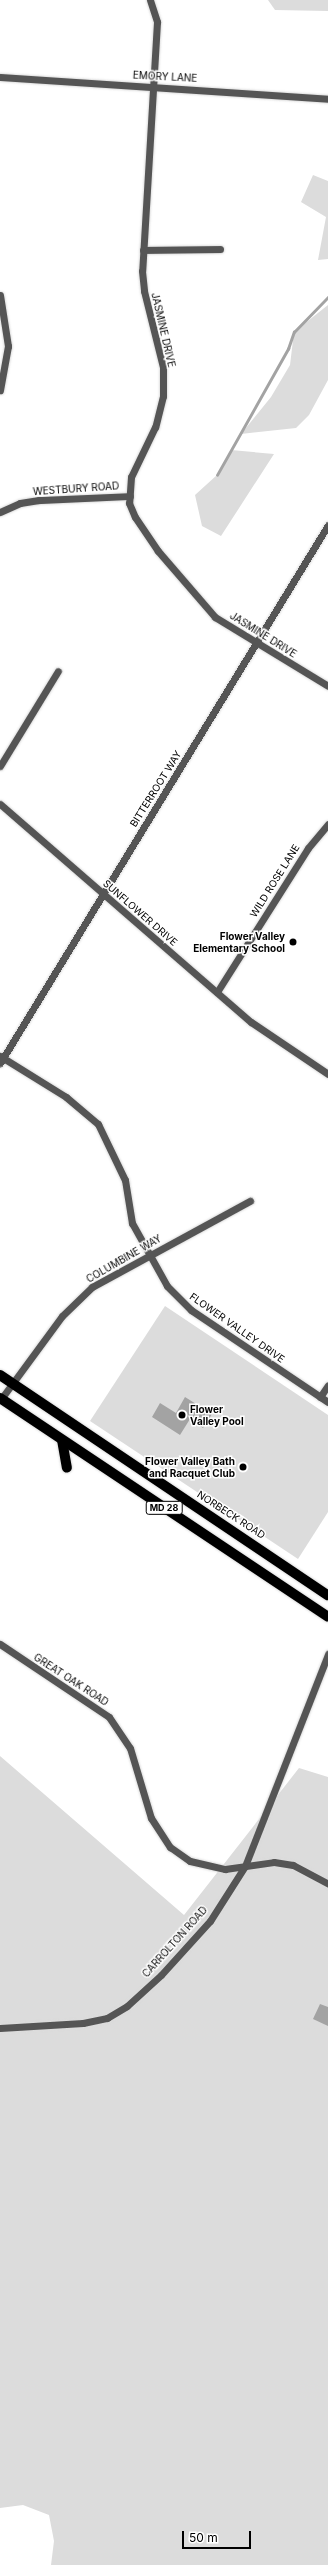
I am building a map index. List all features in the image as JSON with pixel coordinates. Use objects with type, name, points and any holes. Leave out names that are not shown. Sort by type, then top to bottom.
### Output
[{"type":"main road","name":"NORBECK ROAD","points":[[0,1375],[328,1595]]},
{"type":"main road","name":"MD 28","points":[[0,1399],[328,1616]]},
{"type":"main road","points":[[62,1440],[66,1468]]},
{"type":"street","name":"JASMINE DRIVE","points":[[150,0],[157,22],[142,271],[144,291],[163,367],[163,396],[155,426],[131,477],[129,503],[135,517],[158,551],[215,617],[328,686]]},
{"type":"street","name":"EMORY LANE","points":[[0,77],[328,99]]},
{"type":"street","points":[[143,250],[220,249]]},
{"type":"street","points":[[0,295],[8,346],[0,390]]},
{"type":"street","name":"WESTBURY ROAD","points":[[0,511],[20,503],[39,500],[130,496]]},
{"type":"street","name":"BITTERROOT WAY","points":[[1,1059],[328,525]]},
{"type":"street","points":[[0,766],[58,671]]},
{"type":"street","name":"SUNFLOWER DRIVE","points":[[0,804],[251,1022],[328,1074]]},
{"type":"street","name":"WILD ROSE LANE","points":[[217,992],[308,848],[328,824]]},
{"type":"street","name":"FLOWER VALLEY DRIVE","points":[[1,1059],[66,1097],[98,1124],[118,1161],[125,1180],[132,1223],[148,1256],[167,1286],[191,1310],[328,1402]]},
{"type":"street","name":"COLUMBINE WAY","points":[[0,1399],[11,1382],[62,1316],[92,1287],[250,1201]]},
{"type":"street","points":[[320,1397],[328,1385]]},
{"type":"street","name":"GREAT OAK ROAD","points":[[0,1644],[109,1717],[130,1748],[152,1818],[170,1847],[190,1862],[226,1869],[274,1862],[293,1865],[328,1884]]},
{"type":"street","name":"CARROLTON ROAD","points":[[0,2028],[83,2024],[107,2018],[127,2006],[166,1970],[210,1921],[245,1866],[328,1654]]},
{"type":"shaded area","points":[[268,0],[328,0],[328,11],[275,10]]},
{"type":"shaded area","points":[[313,175],[328,181],[328,259],[318,260],[326,217],[301,202]]},
{"type":"shaded area","points":[[328,305],[328,380],[309,415],[296,428],[241,434],[271,397],[290,365],[294,332]]},
{"type":"shaded area","points":[[231,450],[274,454],[221,536],[202,526],[195,495],[217,475]]},
{"type":"shaded area","name":"Flower Valley Bath and Racquet Club","points":[[165,1306],[328,1415],[328,1512],[298,1559],[90,1421]]},
{"type":"shaded area","name":"Flower Valley Pool","points":[[185,1397],[212,1414],[203,1428],[190,1419],[180,1435],[152,1417],[160,1403],[176,1413]]},
{"type":"shaded area","points":[[0,1756],[184,1915],[299,1768],[328,1777],[328,2565],[51,2565],[54,2541],[49,2515],[23,2505],[0,2508]]},
{"type":"shaded area","points":[[320,2004],[328,2007],[328,2026],[313,2019]]},
{"type":"waterway","points":[[217,475],[288,349],[294,332],[328,297]]},
{"type":"place","name":"Flower Valley Elementary School","points":[[293,942]]},
{"type":"place","name":"Flower Valley Pool","points":[[182,1415]]},
{"type":"place","name":"Flower Valley Bath and Racquet Club","points":[[243,1467]]}]
